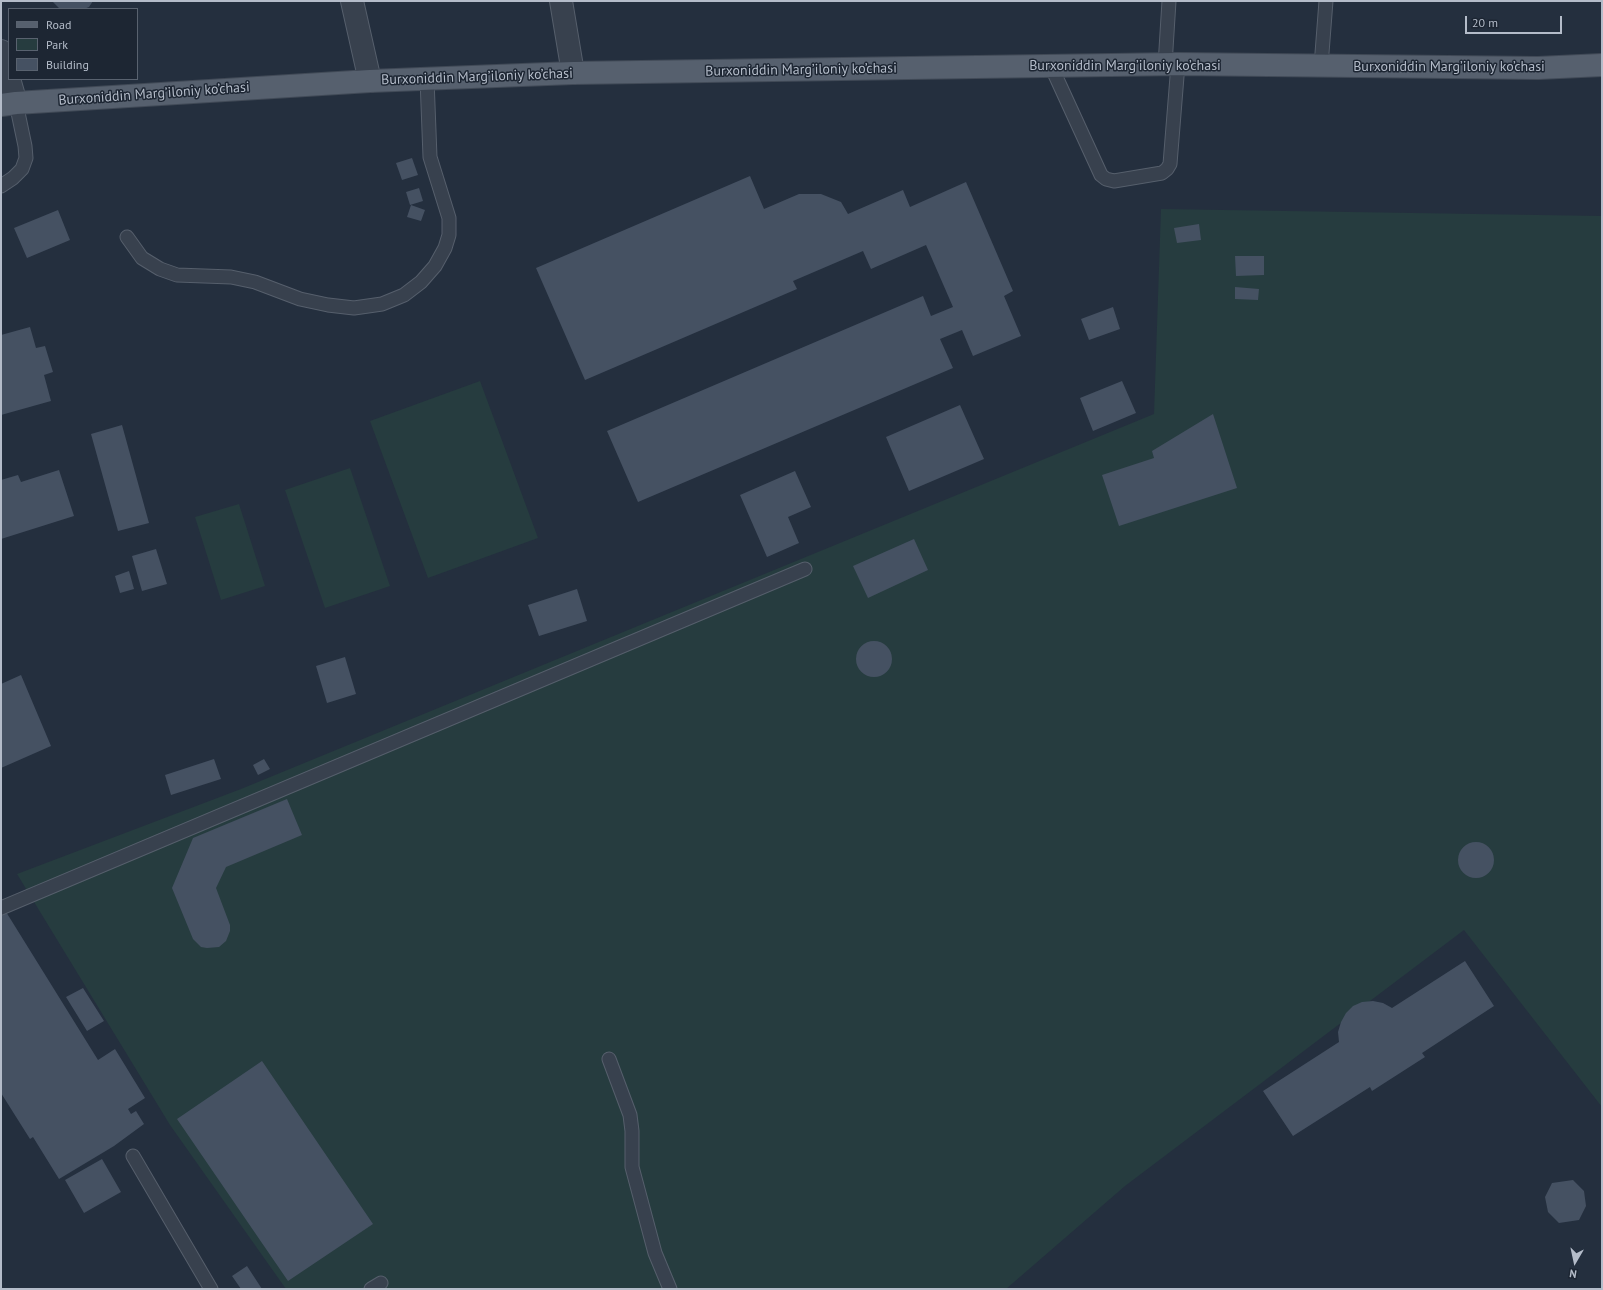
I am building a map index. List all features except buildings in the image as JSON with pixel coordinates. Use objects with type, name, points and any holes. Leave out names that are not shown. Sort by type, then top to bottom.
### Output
[{"type":"main road","name":"Burxoniddin Marg’iloniy ko’chasi","points":[[8,104],[370,81],[573,73],[1172,65],[1538,68],[1602,65]]},
{"type":"street","points":[[352,1],[370,81]]},
{"type":"street","points":[[561,1],[573,73]]},
{"type":"street","points":[[1,51],[8,104]]},
{"type":"lane","points":[[1051,66],[1101,174],[1106,179],[1114,181],[1162,173],[1170,164],[1172,65],[1169,1]]},
{"type":"lane","points":[[1321,66],[1326,1]]},
{"type":"lane","points":[[127,237],[142,258],[160,269],[177,275],[231,277],[255,282],[300,300],[354,308],[382,304],[404,295],[421,282],[436,266],[445,248],[449,235],[449,218],[430,157],[427,78]]},
{"type":"lane","points":[[1,186],[13,178],[22,169],[26,158],[26,146],[8,104]]},
{"type":"lane","points":[[1,908],[805,569]]},
{"type":"lane","points":[[609,1059],[630,1115],[632,1131],[632,1167],[655,1253],[670,1289]]},
{"type":"lane","points":[[133,1156],[212,1289]]},
{"type":"green space","points":[[1161,209],[1602,216],[1602,1107],[1464,930],[1125,1186],[1006,1289],[286,1289],[170,1125],[17,874],[241,789],[1154,414]]},
{"type":"green space","points":[[480,381],[538,538],[428,578],[370,421]]},
{"type":"green space","points":[[350,468],[390,586],[325,608],[285,490]]},
{"type":"green space","points":[[239,504],[265,586],[221,600],[195,517]]}]
